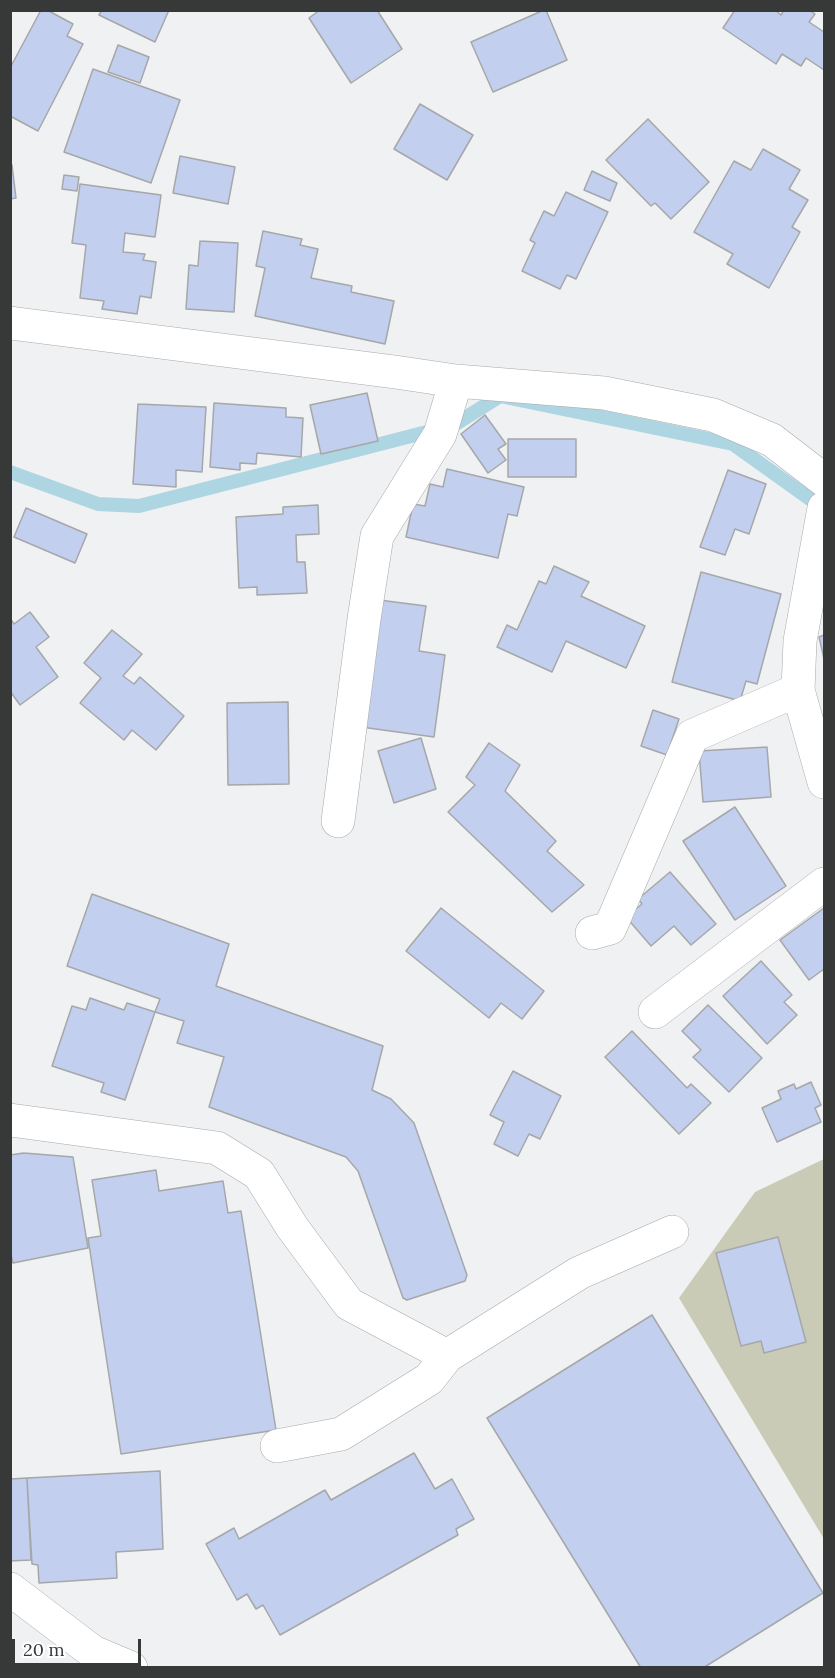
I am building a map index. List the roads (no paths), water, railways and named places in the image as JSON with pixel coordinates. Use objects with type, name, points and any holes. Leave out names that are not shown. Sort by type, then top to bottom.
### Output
[{"type":"street","points":[[10,323],[456,381],[604,393],[713,415],[772,440],[825,480]]},
{"type":"street","points":[[338,821],[377,536],[440,434],[456,381]]},
{"type":"street","points":[[825,508],[800,640],[798,690],[825,782]]},
{"type":"street","points":[[592,933],[610,928],[692,736],[798,690]]},
{"type":"street","points":[[655,1012],[825,884]]},
{"type":"street","points":[[10,1120],[217,1148],[259,1174],[292,1227],[349,1304],[447,1356]]},
{"type":"street","points":[[277,1446],[340,1434],[429,1379],[447,1356],[579,1273],[672,1232]]},
{"type":"street","points":[[10,1589],[93,1652],[131,1668]]},
{"type":"waterway","points":[[10,472],[98,504],[139,506],[454,425],[500,396],[733,444],[824,509]]}]
